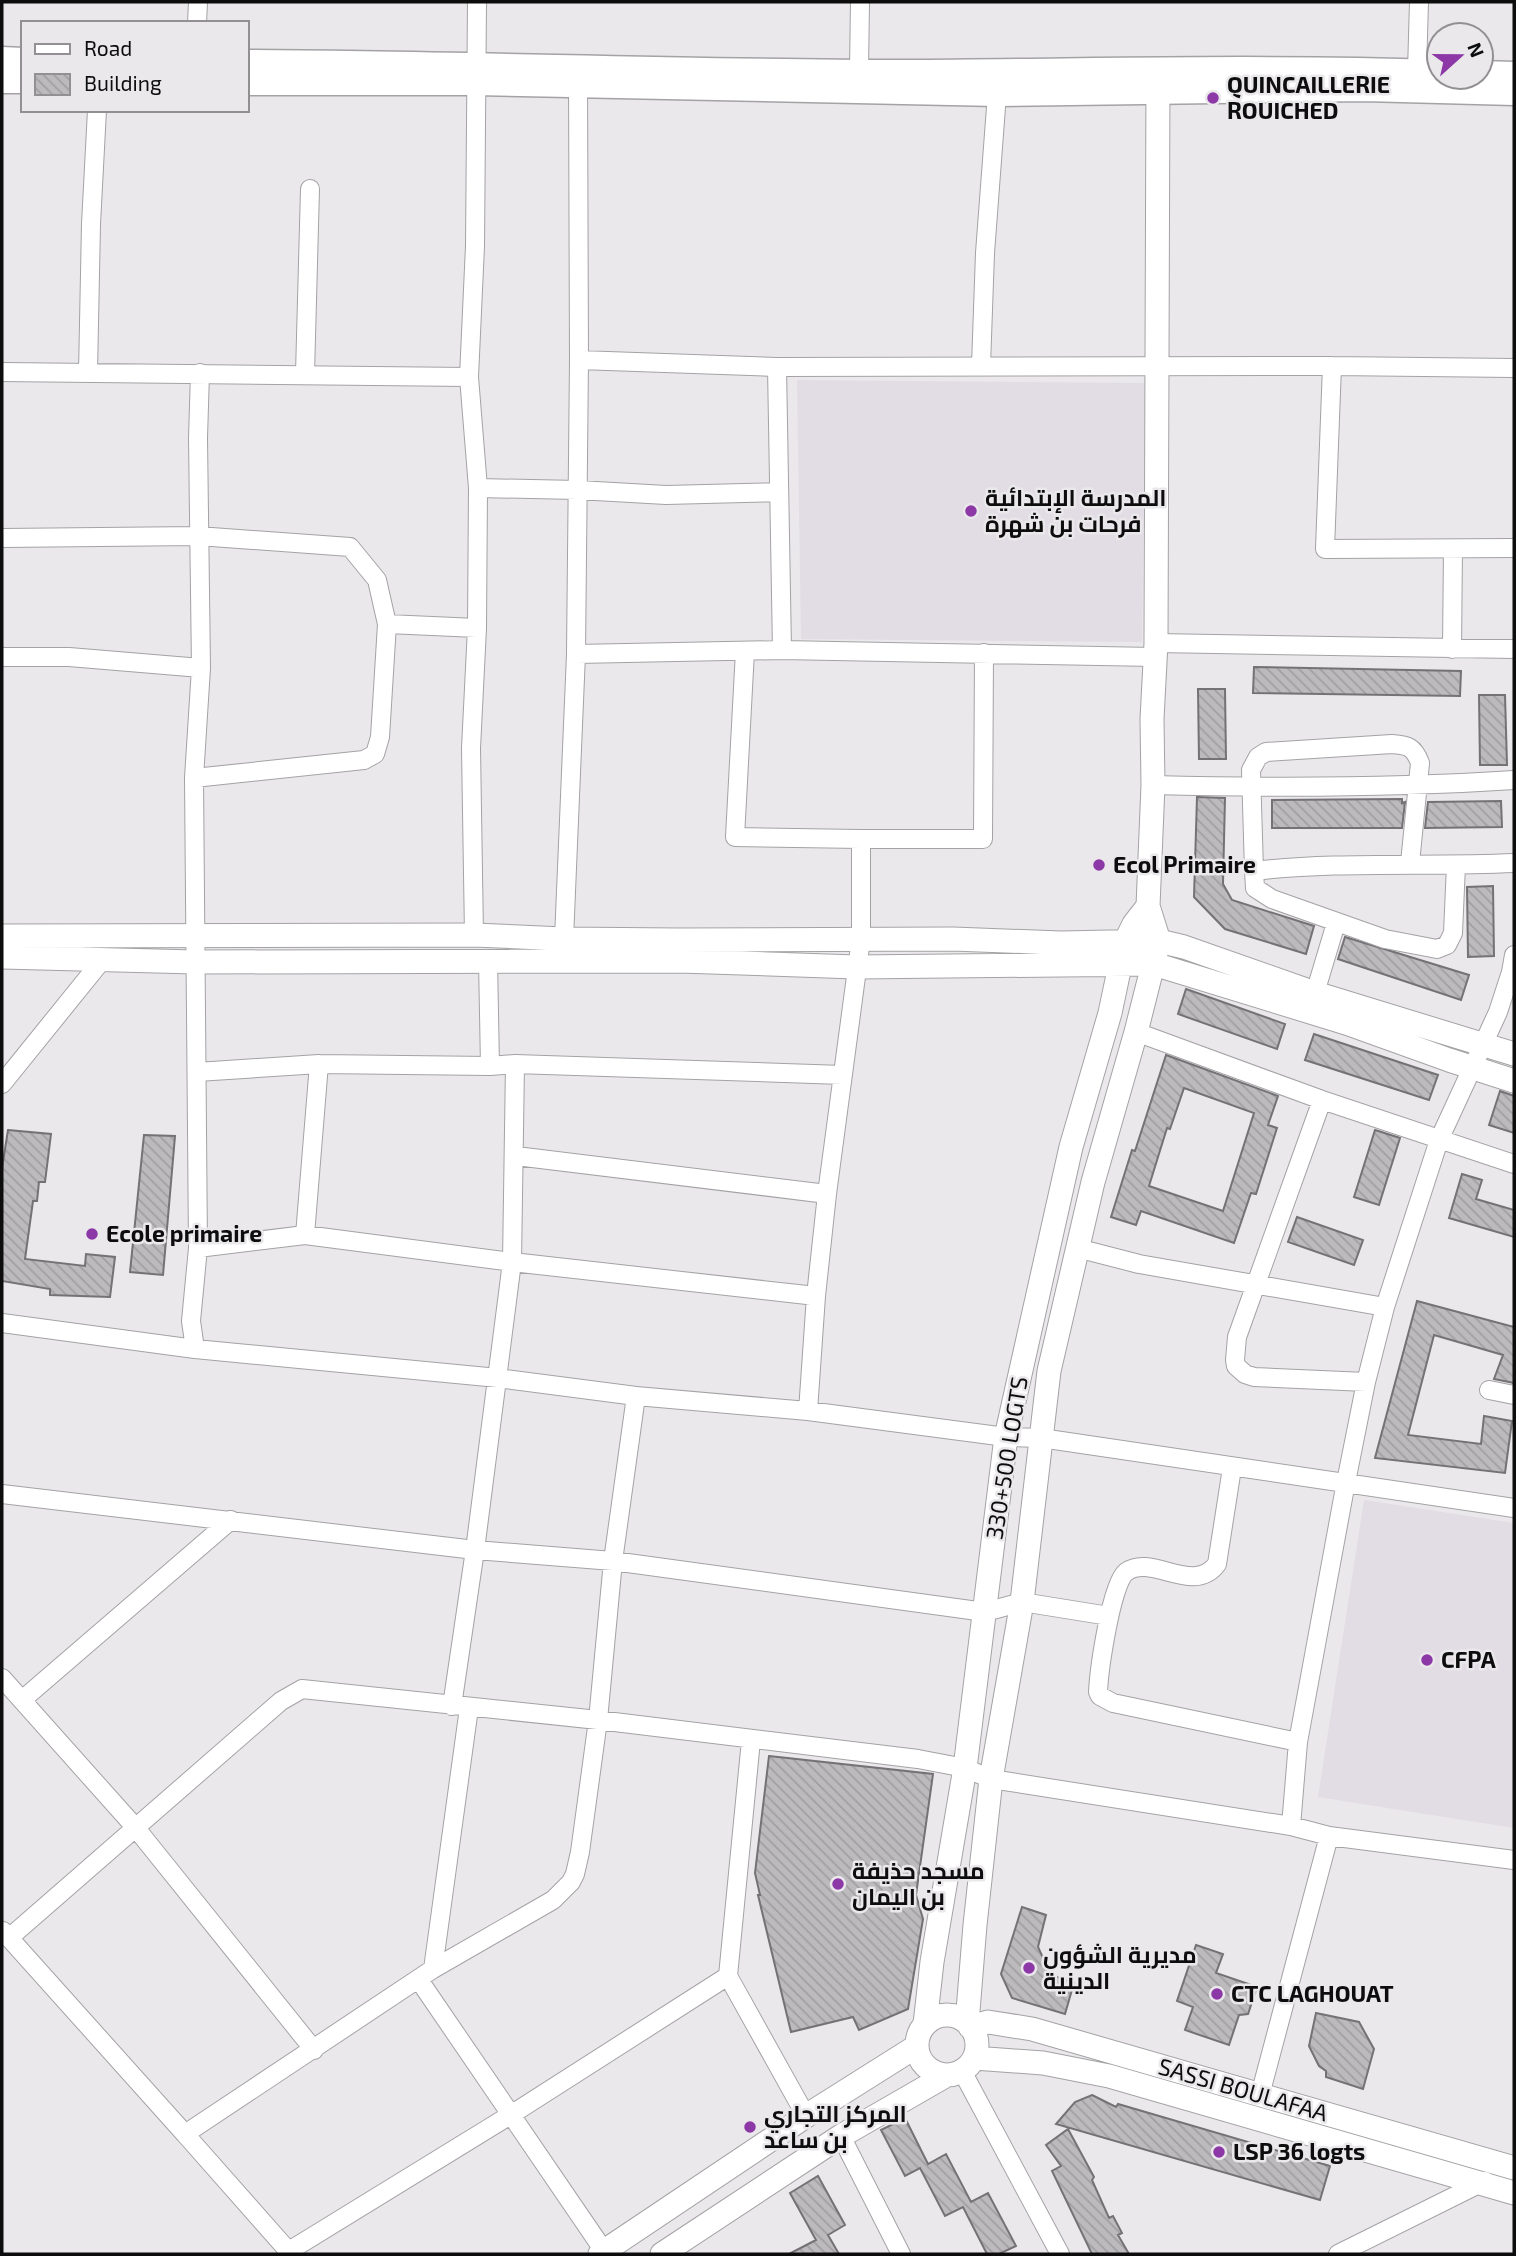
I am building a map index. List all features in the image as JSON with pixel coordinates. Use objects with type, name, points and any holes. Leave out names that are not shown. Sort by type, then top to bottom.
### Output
[{"type":"main road","points":[[2,59],[21,60]]},
{"type":"main road","points":[[248,62],[476,75]]},
{"type":"main road","points":[[248,83],[476,75],[578,76],[859,70],[1068,72],[1158,68],[1425,71]]},
{"type":"main road","points":[[1495,73],[1514,74]]},
{"type":"main road","points":[[578,76],[997,94],[1364,89],[1514,93]]},
{"type":"main road","points":[[2,80],[21,81]]},
{"type":"street","points":[[197,21],[198,2]]},
{"type":"street","points":[[474,935],[471,748],[477,628],[478,488],[469,376],[475,246],[477,2]]},
{"type":"street","points":[[859,70],[860,2]]},
{"type":"street","points":[[1419,2],[1425,48]]},
{"type":"street","points":[[662,2254],[841,2136],[961,2068],[976,2040],[969,2025],[975,1925],[991,1779],[1022,1602],[1049,1371],[1093,1182],[1159,941],[1148,906],[1155,650],[1158,68]]},
{"type":"street","points":[[564,939],[576,654],[578,76]]},
{"type":"street","points":[[981,366],[985,253],[997,94]]},
{"type":"street","points":[[88,373],[97,112]]},
{"type":"street","points":[[305,374],[310,189]]},
{"type":"street","points":[[579,360],[777,367],[1514,368]]},
{"type":"street","points":[[1332,366],[1325,549],[1514,548]]},
{"type":"street","points":[[777,367],[782,650]]},
{"type":"street","points":[[2,372],[469,376]]},
{"type":"street","points":[[195,1349],[191,1321],[198,1248],[194,778],[201,668],[198,536],[200,373]]},
{"type":"street","points":[[478,488],[666,495],[779,492]]},
{"type":"street","points":[[2,538],[198,536],[350,547],[377,580],[387,624],[380,737],[375,754],[364,760],[194,778]]},
{"type":"street","points":[[1452,549],[1452,649]]},
{"type":"street","points":[[387,624],[477,628]]},
{"type":"street","points":[[576,654],[782,650],[984,653],[1514,649]]},
{"type":"street","points":[[745,651],[734,837],[861,839],[983,839],[984,653]]},
{"type":"street","points":[[2,657],[69,657],[201,668]]},
{"type":"street","points":[[1410,863],[1420,763],[1415,750],[1407,745],[1392,744],[1266,752],[1258,757],[1251,770],[1255,888],[1272,899],[1336,923],[1420,947],[1437,949],[1447,945],[1452,933],[1456,865]]},
{"type":"street","points":[[1153,785],[1253,788],[1418,786],[1514,780]]},
{"type":"street","points":[[808,1411],[827,1194],[861,939],[861,839]]},
{"type":"street","points":[[1254,871],[1410,863],[1514,863]]},
{"type":"street","name":"330+500 LOGTS","points":[[921,2035],[965,1768],[1006,1437],[1072,1147],[1122,965],[1125,942],[1134,923],[1148,906]]},
{"type":"street","points":[[1315,993],[1336,923]]},
{"type":"street","points":[[2,936],[474,935],[564,939],[861,939],[1061,943],[1159,941],[1315,993],[1514,1054]]},
{"type":"street","points":[[1291,1826],[1298,1742],[1366,1382],[1385,1307],[1438,1140],[1498,1012],[1514,955]]},
{"type":"street","points":[[2,957],[346,963],[488,960],[680,961],[856,967],[1154,964],[1334,1019],[1514,1081]]},
{"type":"street","points":[[2,1084],[103,959]]},
{"type":"street","points":[[488,960],[490,1066]]},
{"type":"street","points":[[1136,1032],[1322,1100],[1514,1164]]},
{"type":"street","points":[[197,1072],[320,1064],[515,1064],[843,1075]]},
{"type":"street","points":[[305,1235],[320,1064]]},
{"type":"street","points":[[515,1064],[516,1156],[512,1262],[475,1550],[460,1707],[426,1974],[602,2253],[921,2035],[932,2018],[950,2015],[969,2025]]},
{"type":"street","points":[[1322,1100],[1255,1283],[1237,1337],[1235,1360],[1241,1371],[1254,1377],[1366,1382]]},
{"type":"street","points":[[516,1156],[827,1194]]},
{"type":"street","points":[[198,1248],[305,1235],[512,1262],[817,1296]]},
{"type":"street","points":[[1077,1248],[1107,1257],[1385,1307]]},
{"type":"street","points":[[2,1323],[195,1349],[498,1378],[636,1396],[808,1411],[1006,1437],[1041,1438],[1514,1508]]},
{"type":"street","points":[[1489,1390],[1514,1395]]},
{"type":"street","points":[[185,2134],[426,1974],[552,1900],[571,1882],[580,1852],[598,1720],[613,1560],[636,1396]]},
{"type":"street","points":[[1233,1468],[1217,1564],[1213,1569],[1205,1575],[1195,1577],[1140,1567],[1127,1571],[1121,1578],[1109,1616],[1099,1684],[1100,1696],[1106,1700],[1298,1742]]},
{"type":"street","points":[[2,1494],[475,1550],[613,1560],[985,1612],[1022,1602],[1109,1616]]},
{"type":"street","points":[[22,1700],[231,1520]]},
{"type":"street","points":[[2,1678],[135,1827],[314,2050]]},
{"type":"street","points":[[727,1976],[290,2253],[5,1934],[135,1827],[281,1700],[302,1689],[598,1720],[918,1759],[965,1768],[991,1779],[1291,1826],[1329,1836],[1514,1860]]},
{"type":"street","points":[[751,1740],[727,1976],[806,2116]]},
{"type":"street","points":[[1260,2095],[1329,1836]]},
{"type":"street","name":"SASSI BOULAFAA","points":[[969,2025],[988,2022],[1032,2029],[1513,2167]]},
{"type":"street","points":[[921,2035],[918,2055],[930,2070],[1075,2068],[1239,2112],[1514,2193]]},
{"type":"street","points":[[961,2068],[1060,2254]]},
{"type":"street","points":[[841,2136],[901,2254]]},
{"type":"street","points":[[1338,2254],[1370,2247],[1480,2183],[1513,2167]]},
{"type":"shaded area","name":"المدرسة الإبتدائية فرحات بن شهرة","points":[[797,380],[1145,383],[1142,642],[801,639]]},
{"type":"shaded area","name":"CFPA","points":[[1364,1500],[1514,1523],[1514,1828],[1318,1797]]},
{"type":"building","points":[[1254,667],[1461,671],[1460,696],[1253,693]]},
{"type":"building","points":[[1198,689],[1225,689],[1226,759],[1199,759]]},
{"type":"building","points":[[1479,695],[1505,695],[1507,765],[1480,765]]},
{"type":"building","points":[[1197,797],[1225,798],[1223,884],[1232,900],[1314,926],[1306,954],[1225,929],[1194,897]]},
{"type":"building","points":[[1402,799],[1402,803],[1405,802],[1402,828],[1272,828],[1272,800]]},
{"type":"building","points":[[1501,801],[1502,827],[1425,828],[1428,802]]},
{"type":"building","points":[[1493,886],[1494,956],[1468,957],[1467,887]]},
{"type":"building","points":[[1345,937],[1469,975],[1461,1000],[1338,959]]},
{"type":"building","points":[[1186,989],[1285,1024],[1277,1049],[1178,1014]]},
{"type":"building","points":[[1314,1034],[1438,1075],[1429,1100],[1305,1060]]},
{"type":"building","points":[[1166,1055],[1278,1096],[1268,1125],[1277,1128],[1256,1194],[1251,1193],[1234,1243],[1141,1211],[1136,1225],[1111,1217],[1132,1150],[1135,1151]],"holes":[[[1184,1088],[1254,1113],[1223,1211],[1149,1186],[1167,1128],[1170,1129]]]},
{"type":"building","points":[[1500,1091],[1514,1096],[1514,1133],[1489,1125]]},
{"type":"building","points":[[8,1130],[51,1134],[45,1182],[39,1182],[37,1201],[33,1201],[25,1259],[85,1266],[86,1254],[115,1257],[110,1297],[50,1295],[50,1289],[2,1281],[2,1168]]},
{"type":"building","points":[[1375,1130],[1400,1138],[1379,1205],[1354,1197]]},
{"type":"building","points":[[144,1135],[175,1136],[163,1275],[130,1272]]},
{"type":"building","points":[[1462,1174],[1482,1180],[1476,1199],[1514,1210],[1514,1237],[1449,1218]]},
{"type":"building","points":[[1297,1217],[1363,1240],[1354,1265],[1288,1242]]},
{"type":"building","points":[[1417,1301],[1514,1327],[1514,1383],[1494,1379],[1503,1355],[1434,1335],[1408,1435],[1481,1444],[1484,1416],[1512,1421],[1505,1473],[1375,1458]]},
{"type":"building","name":"مسجد حذيفة بن اليمان","points":[[769,1756],[933,1774],[916,1895],[923,1919],[908,2009],[859,2030],[853,2017],[791,2032],[755,1873]]},
{"type":"building","points":[[1022,1907],[1046,1915],[1038,1947],[1051,1975],[1074,1983],[1065,2014],[1012,1998],[1001,1974]]},
{"type":"building","name":"CTC LAGHOUAT","points":[[1196,1945],[1223,1954],[1216,1973],[1257,1987],[1248,2014],[1239,2015],[1229,2045],[1185,2030],[1193,2007],[1177,2001]]},
{"type":"building","points":[[1316,2013],[1359,2022],[1374,2049],[1363,2089],[1326,2077],[1326,2071],[1319,2066],[1309,2046]]},
{"type":"building","name":"LSP 36 logts","points":[[1092,2095],[1116,2107],[1118,2104],[1330,2166],[1320,2200],[1056,2124],[1075,2102]]},
{"type":"building","points":[[905,2118],[928,2164],[946,2154],[971,2202],[988,2193],[1016,2246],[999,2254],[987,2254],[963,2207],[945,2216],[920,2168],[905,2176],[881,2130]]},
{"type":"building","points":[[1068,2129],[1094,2177],[1092,2180],[1109,2218],[1113,2216],[1122,2233],[1118,2235],[1129,2254],[1092,2254],[1052,2171],[1061,2166],[1046,2145]]},
{"type":"building","points":[[818,2176],[845,2225],[828,2235],[839,2254],[789,2254],[816,2240],[790,2193]]},
{"type":"place","name":"QUINCAILLERIE ROUICHED","points":[[1213,98]]},
{"type":"place","name":"المدرسة الإبتدائية فرحات بن شهرة","points":[[971,511]]},
{"type":"place","name":"Ecol Primaire","points":[[1099,865]]},
{"type":"place","name":"Ecole primaire","points":[[92,1234]]},
{"type":"place","name":"CFPA","points":[[1427,1660]]},
{"type":"place","name":"مسجد حذيفة بن اليمان","points":[[838,1884]]},
{"type":"place","name":"مديرية الشؤون الدينية","points":[[1029,1968]]},
{"type":"place","name":"CTC LAGHOUAT","points":[[1217,1994]]},
{"type":"place","name":"المركز التجاري بن ساعد","points":[[750,2127]]},
{"type":"place","name":"LSP 36 logts","points":[[1219,2152]]}]
